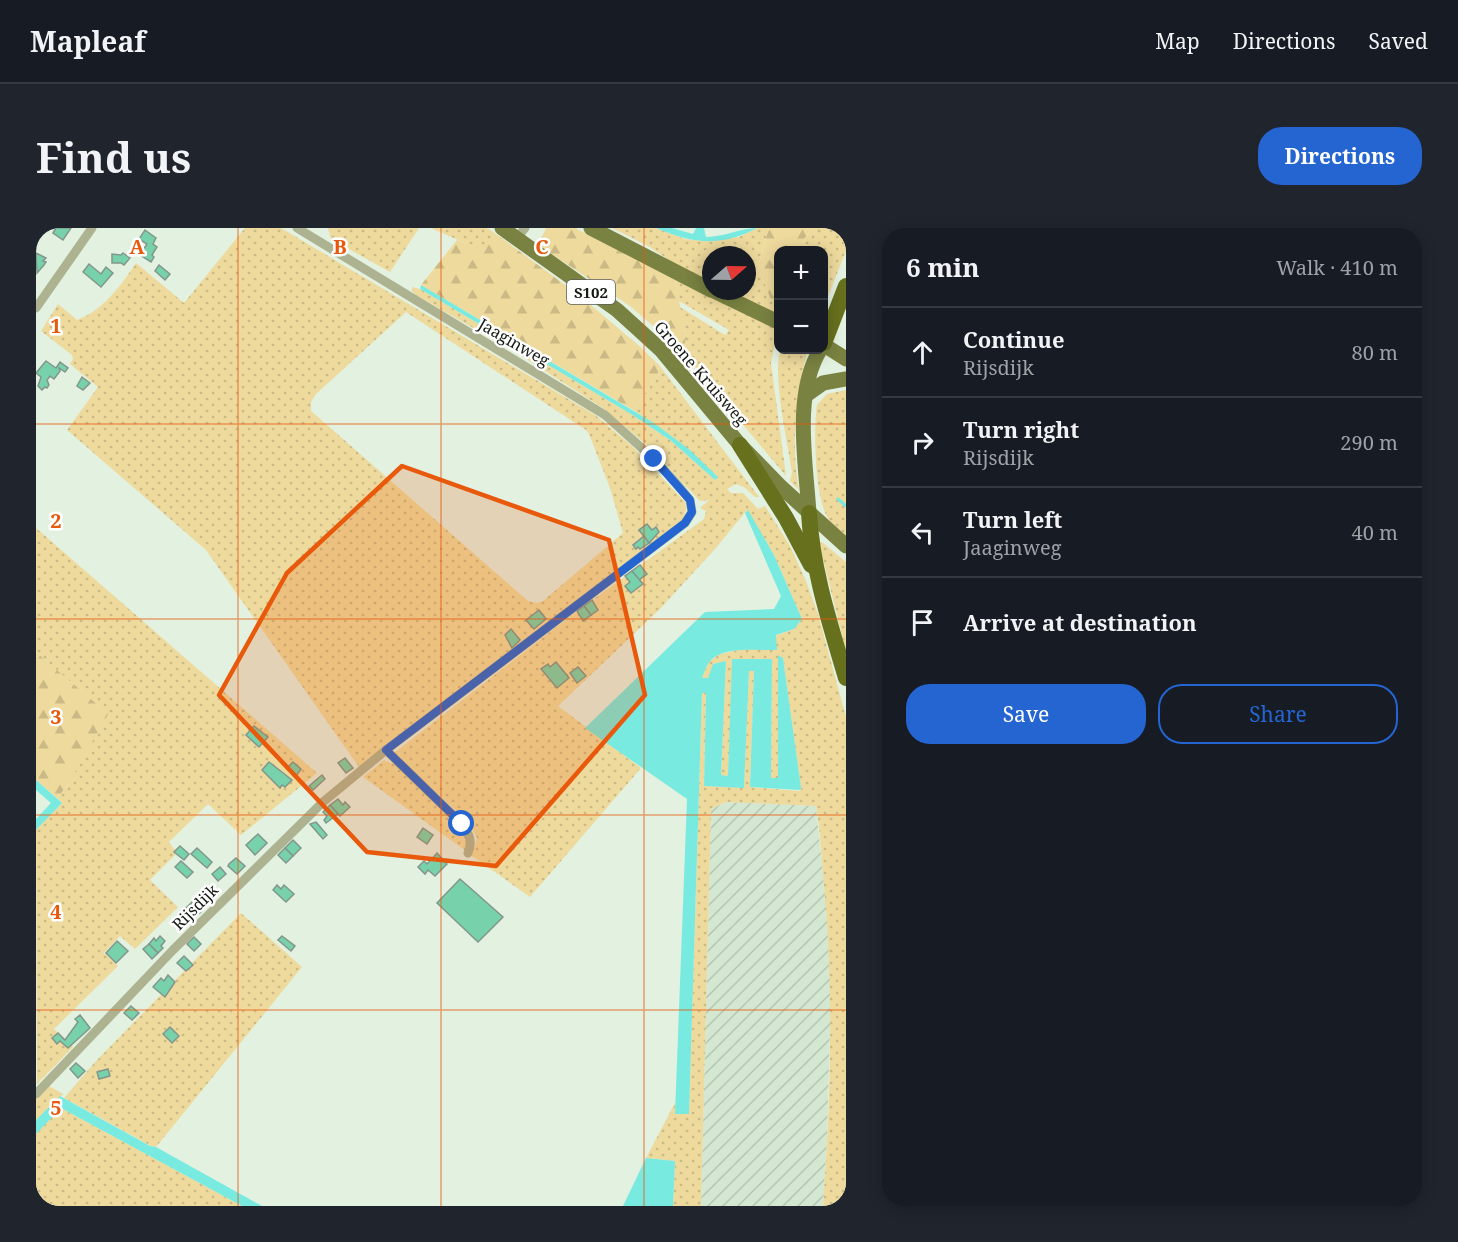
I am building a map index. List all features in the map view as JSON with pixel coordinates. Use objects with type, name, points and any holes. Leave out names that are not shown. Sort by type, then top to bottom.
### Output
[{"type":"highway","points":[[828,334],[836,314],[830,310],[846,286]]},
{"type":"highway","name":"S102","points":[[740,445],[786,518],[821,582]]},
{"type":"highway","points":[[809,513],[810,535],[829,618],[846,678]]},
{"type":"main road","name":"Groene Kruisweg","points":[[502,228],[521,233],[638,328],[661,350],[740,445],[846,546]]},
{"type":"main road","points":[[591,228],[702,285]]},
{"type":"main road","points":[[733,300],[774,320]]},
{"type":"main road","points":[[828,347],[846,359]]},
{"type":"main road","points":[[809,513],[804,436],[806,395],[812,367],[818,354]]},
{"type":"main road","points":[[806,395],[823,383],[846,379]]},
{"type":"street","points":[[36,308],[92,228]]},
{"type":"street","name":"Jaaginweg","points":[[297,228],[605,415],[654,459],[690,500],[692,507]]},
{"type":"street","name":"Rijsdijk","points":[[36,1094],[322,802],[386,750],[685,523],[692,512],[692,507]]},
{"type":"street","points":[[386,750],[462,824],[470,835],[471,846],[468,853]]},
{"type":"highlighted area","points":[[402,466],[609,540],[645,695],[496,866],[367,852],[219,695],[287,573]]},
{"type":"shaded area","points":[[726,802],[816,806],[828,923],[831,992],[823,1206],[701,1206],[711,809]]},
{"type":"green space","points":[[245,228],[281,228],[595,415],[632,446],[685,502],[686,509],[683,519],[359,767],[206,550],[67,430],[98,387],[70,364],[73,359],[72,355],[41,331],[58,304],[77,320],[86,316],[111,296],[136,263],[184,303]],"holes":[[[406,312],[586,430],[610,488],[623,533],[543,601],[536,603],[528,601],[311,411],[311,402],[316,394]]]},
{"type":"green space","points":[[328,228],[419,228],[390,272],[331,239]]},
{"type":"green space","points":[[431,228],[487,228],[496,234],[483,251]]},
{"type":"green space","points":[[546,228],[575,228],[675,279],[686,338],[680,349],[630,306],[538,245]]},
{"type":"green space","points":[[612,228],[656,228],[685,239],[704,241],[739,237],[757,228],[769,228],[758,267],[771,299],[774,300],[774,315],[745,300],[756,300],[756,246],[702,246],[702,279],[682,269],[650,247]]},
{"type":"green space","points":[[769,228],[812,228],[804,239],[805,246],[774,246],[774,300],[771,300],[758,267]]},
{"type":"green space","points":[[812,228],[846,228],[846,251],[828,296],[828,246],[805,246],[804,239]]},
{"type":"green space","points":[[496,234],[580,296],[659,365],[658,375],[633,410],[421,285],[457,240],[483,250]]},
{"type":"green space","points":[[675,279],[702,292],[702,300],[718,300],[774,327],[771,363],[786,476],[680,349],[686,338],[680,307],[725,335],[729,330],[679,301]]},
{"type":"green space","points":[[412,287],[420,289],[631,414],[670,440],[715,480],[718,477],[687,449],[633,410],[658,375],[659,365],[759,497],[755,497],[744,487],[736,484],[727,489],[731,493],[743,493],[758,509],[765,506],[790,546],[818,614],[846,717],[846,1206],[823,1206],[828,1123],[830,998],[826,915],[816,806],[726,802],[711,809],[701,1206],[673,1206],[675,1161],[646,1158],[675,1103],[675,1114],[689,1114],[702,693],[706,693],[704,786],[744,787],[749,671],[754,671],[750,787],[800,791],[801,789],[783,658],[778,778],[771,778],[772,659],[733,659],[728,776],[721,775],[726,661],[714,664],[708,678],[702,678],[708,662],[720,654],[794,629],[802,619],[774,555],[747,510],[659,610],[558,706],[641,768],[530,897],[472,856],[477,838],[468,822],[394,753],[568,618],[704,519],[706,511],[700,508],[709,500],[700,501],[649,447],[603,408],[520,355],[416,295]]},
{"type":"green space","points":[[779,354],[807,354],[797,402],[795,454],[799,490],[790,481],[792,472],[779,393]]},
{"type":"green space","points":[[846,390],[846,536],[831,522],[824,511],[816,464],[815,430],[817,405],[827,394]]},
{"type":"green space","points":[[36,528],[317,773],[241,835],[208,804],[169,842],[177,853],[150,880],[178,907],[135,949],[120,936],[104,953],[118,966],[54,1029],[73,1047],[37,1084],[36,830],[62,803],[57,798],[67,786],[107,714],[36,652]]},
{"type":"green space","points":[[822,542],[846,562],[846,651],[819,543]]},
{"type":"green space","points":[[36,652],[108,714],[67,786],[57,798],[36,780]]},
{"type":"green space","points":[[384,760],[396,765],[467,834],[466,851],[363,777]]},
{"type":"green space","points":[[241,913],[302,967],[156,1147],[64,1098],[96,1061]]},
{"type":"green space","points":[[49,1086],[63,1094],[36,1120],[36,1099]]},
{"type":"green space","points":[[61,1108],[242,1206],[42,1206],[36,1198],[36,1134]]},
{"type":"water","points":[[656,228],[672,228],[693,234],[696,228],[704,228],[706,237],[757,228],[731,238],[707,241],[682,237]]},
{"type":"water","points":[[421,285],[654,423],[690,450],[718,477],[715,480],[670,440],[631,414],[420,289]]},
{"type":"water","points":[[748,510],[774,555],[802,619],[794,629],[776,635],[777,650],[740,650],[721,654],[708,664],[702,678],[708,678],[713,664],[726,661],[721,775],[728,776],[732,659],[772,659],[771,778],[778,778],[778,655],[783,658],[801,788],[800,790],[750,787],[754,671],[749,671],[744,788],[704,786],[706,693],[702,693],[689,1114],[675,1114],[687,799],[585,728],[705,612],[774,609],[781,596],[745,513]]},
{"type":"water","points":[[36,780],[62,803],[36,830],[36,819],[51,803],[36,790]]},
{"type":"water","points":[[60,1096],[262,1206],[242,1206],[61,1108],[36,1134],[36,1120]]},
{"type":"water","points":[[646,1158],[675,1161],[673,1206],[623,1206]]},
{"type":"building","points":[[56,228],[71,228],[63,240],[53,233]]},
{"type":"building","points":[[145,230],[156,238],[153,244],[157,247],[151,262],[140,255],[147,244],[139,239]]},
{"type":"building","points":[[36,253],[46,258],[43,261],[46,262],[37,273]]},
{"type":"building","points":[[123,253],[130,258],[124,265],[112,263],[112,254],[121,255]]},
{"type":"building","points":[[89,264],[101,274],[106,267],[113,273],[101,287],[83,272]]},
{"type":"building","points":[[159,265],[170,274],[165,280],[155,271]]},
{"type":"building","points":[[46,361],[56,368],[60,362],[68,368],[65,372],[59,368],[60,371],[54,379],[50,376],[47,380],[49,385],[42,390],[38,386],[41,377],[36,373]]},
{"type":"building","points":[[82,377],[90,383],[83,390],[77,386]]},
{"type":"building","points":[[647,524],[652,530],[656,527],[659,532],[649,543],[639,530]]},
{"type":"building","points":[[644,536],[649,543],[636,549],[633,545]]},
{"type":"building","points":[[640,565],[647,574],[639,580],[632,571]]},
{"type":"building","points":[[632,571],[643,584],[631,593],[625,586],[630,582],[625,576]]},
{"type":"building","points":[[592,600],[598,610],[591,615],[584,606]]},
{"type":"building","points":[[584,606],[591,615],[583,621],[577,611]]},
{"type":"building","points":[[539,610],[546,619],[534,629],[526,620]]},
{"type":"building","points":[[511,629],[520,640],[512,648],[505,635]]},
{"type":"building","points":[[556,662],[569,678],[557,688],[541,669],[548,664],[550,667]]},
{"type":"building","points":[[578,667],[586,676],[577,683],[570,673]]},
{"type":"building","points":[[254,726],[268,737],[259,747],[246,735]]},
{"type":"building","points":[[345,758],[353,768],[346,773],[338,763]]},
{"type":"building","points":[[269,762],[292,780],[285,787],[282,785],[280,788],[262,770]]},
{"type":"building","points":[[293,762],[301,769],[296,776],[287,768]]},
{"type":"building","points":[[322,775],[325,779],[313,790],[309,786]]},
{"type":"building","points":[[338,799],[343,805],[345,802],[350,807],[340,816],[330,805]]},
{"type":"building","points":[[330,805],[338,814],[326,823],[324,820],[327,816],[323,812]]},
{"type":"building","points":[[316,822],[327,835],[323,839],[310,824]]},
{"type":"building","points":[[423,828],[433,835],[427,844],[417,837]]},
{"type":"building","points":[[258,834],[267,843],[255,855],[246,845]]},
{"type":"building","points":[[293,840],[301,848],[293,856],[285,848]]},
{"type":"building","points":[[180,846],[189,854],[184,860],[174,852]]},
{"type":"building","points":[[197,848],[212,862],[207,868],[191,854]]},
{"type":"building","points":[[285,848],[293,856],[286,863],[278,855]]},
{"type":"building","points":[[437,853],[447,864],[435,876],[428,870],[425,874],[418,867],[424,861],[427,864]]},
{"type":"building","points":[[236,858],[245,866],[237,874],[228,866]]},
{"type":"building","points":[[181,861],[193,872],[187,878],[175,867]]},
{"type":"building","points":[[220,867],[226,874],[218,881],[212,874]]},
{"type":"building","points":[[460,879],[503,917],[478,942],[437,903]]},
{"type":"building","points":[[277,885],[281,889],[284,885],[294,894],[286,902],[273,890]]},
{"type":"building","points":[[192,902],[202,911],[193,919],[184,910]]},
{"type":"building","points":[[160,936],[165,941],[158,953],[149,944],[154,938],[156,941]]},
{"type":"building","points":[[282,936],[295,946],[291,951],[278,940]]},
{"type":"building","points":[[194,937],[201,944],[194,951],[187,944]]},
{"type":"building","points":[[117,941],[128,951],[116,963],[106,953]]},
{"type":"building","points":[[149,944],[158,953],[152,959],[143,949]]},
{"type":"building","points":[[184,956],[193,965],[186,971],[177,963]]},
{"type":"building","points":[[168,975],[175,982],[165,997],[153,987],[161,978],[164,981]]},
{"type":"building","points":[[131,1006],[139,1013],[132,1020],[124,1013]]},
{"type":"building","points":[[80,1015],[90,1028],[68,1048],[60,1041],[57,1044],[52,1038],[58,1033],[65,1040],[78,1022],[75,1019]]},
{"type":"building","points":[[170,1027],[179,1036],[172,1043],[163,1034]]},
{"type":"building","points":[[76,1063],[85,1071],[78,1078],[70,1069]]},
{"type":"building","points":[[108,1069],[110,1076],[99,1079],[97,1072]]},
{"type":"waterway","points":[[838,499],[846,506]]},
{"type":"route","points":[[462,824],[386,750],[685,523],[692,512],[690,500],[654,459]]}]
